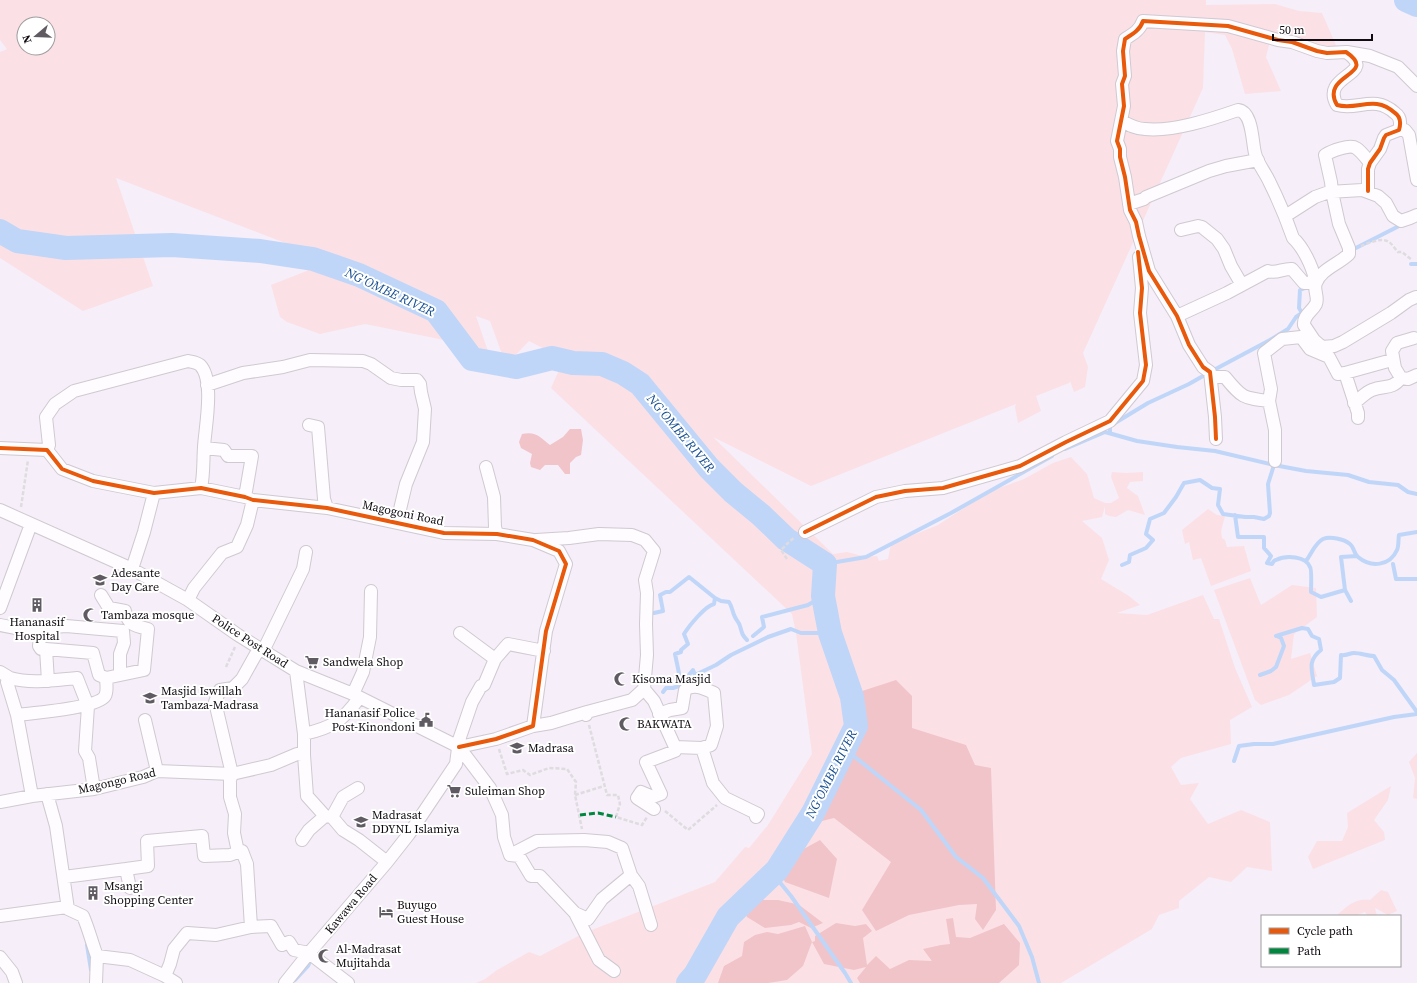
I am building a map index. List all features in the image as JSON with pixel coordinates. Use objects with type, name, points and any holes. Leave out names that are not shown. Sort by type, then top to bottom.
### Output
[{"type":"street","points":[[1216,439],[1210,372],[1203,367],[1189,345],[1177,316],[1149,271],[1136,222],[1130,210],[1120,157],[1120,149],[1117,141],[1124,106],[1122,84],[1125,76],[1125,39],[1137,32],[1143,21],[1228,26],[1278,40],[1292,42],[1327,53],[1346,52],[1370,56],[1398,67],[1417,86]]},
{"type":"street","points":[[1346,52],[1355,59],[1357,65],[1350,74],[1335,86],[1333,92],[1337,105],[1346,106],[1368,103],[1380,104],[1391,109],[1399,116],[1399,130]]},
{"type":"street","points":[[1122,121],[1131,126],[1144,129],[1160,129],[1182,126],[1238,110],[1243,110],[1246,114],[1253,134],[1255,155],[1269,179],[1293,238],[1299,243],[1312,268],[1315,279],[1309,283],[1304,284],[1299,279],[1296,272],[1292,269],[1286,268],[1272,272],[1268,271],[1177,316]]},
{"type":"street","points":[[1368,191],[1368,169],[1370,162],[1380,149],[1386,135],[1399,130],[1405,130],[1409,135],[1416,163],[1417,180]]},
{"type":"street","points":[[1370,162],[1354,147],[1343,148],[1326,154],[1324,157],[1331,182],[1339,224],[1349,248],[1349,254],[1323,273],[1318,279],[1315,288],[1317,297],[1315,305],[1303,322],[1314,340],[1322,347],[1334,346],[1416,297]]},
{"type":"street","points":[[1130,204],[1209,171],[1258,160]]},
{"type":"street","points":[[1284,214],[1290,213],[1308,200],[1315,197],[1332,192],[1362,190],[1378,196],[1386,203],[1393,216],[1401,220],[1417,215]]},
{"type":"street","points":[[805,532],[876,497],[905,491],[943,488],[1020,466],[1110,421],[1143,381],[1146,365],[1140,313],[1142,288],[1136,222]]},
{"type":"street","points":[[1181,230],[1198,226],[1202,227],[1217,238],[1242,284]]},
{"type":"street","points":[[1275,461],[1274,430],[1269,401],[1271,389],[1264,353],[1282,339],[1301,337],[1310,349],[1329,357],[1338,374],[1392,360]]},
{"type":"street","points":[[1401,378],[1392,360],[1392,352],[1397,343],[1414,338]]},
{"type":"street","points":[[207,385],[243,373],[283,367],[310,360],[362,361],[371,364],[392,378],[417,380],[420,384],[425,409],[423,442],[406,484],[397,522]]},
{"type":"street","points":[[0,448],[47,450],[49,445],[46,417],[55,404],[74,391],[188,361],[200,365],[204,371],[207,385],[208,415],[204,448],[204,477],[201,488]]},
{"type":"street","points":[[1345,373],[1358,418]]},
{"type":"street","points":[[1401,378],[1408,378],[1417,375]]},
{"type":"street","points":[[1211,377],[1225,377],[1238,393],[1246,397],[1269,401]]},
{"type":"street","points":[[1354,403],[1372,390],[1388,388],[1397,384],[1401,378]]},
{"type":"street","points":[[309,426],[318,427],[324,499],[327,508]]},
{"type":"street","points":[[188,600],[194,588],[222,553],[237,547],[247,525],[252,456],[228,456],[224,450],[204,448]]},
{"type":"street","name":"Magogoni Road","points":[[47,450],[62,469],[94,481],[154,493],[201,488],[249,499],[327,508],[444,532],[497,534],[533,540],[559,551],[566,564],[546,631],[533,726]]},
{"type":"street","points":[[486,467],[494,498],[495,527],[497,534]]},
{"type":"street","points":[[132,569],[144,532],[154,493]]},
{"type":"street","name":"Police Post Road","points":[[0,510],[132,569],[188,600],[238,635],[296,671],[356,696],[459,747]]},
{"type":"street","points":[[0,608],[5,582],[26,522]]},
{"type":"street","points":[[510,855],[504,837],[502,815],[490,788],[459,747],[496,739],[533,726],[586,714],[632,700],[644,689],[648,655],[646,624],[647,593],[645,580],[654,551],[645,540],[632,535],[599,534],[569,538],[533,540]]},
{"type":"street","points":[[238,852],[234,833],[235,814],[230,797],[230,780],[232,774],[215,702],[220,690],[233,688],[242,678],[256,654],[266,645],[303,569],[306,552]]},
{"type":"street","points":[[304,734],[323,729],[342,718],[352,708],[363,672],[370,637],[371,592]]},
{"type":"street","points":[[41,628],[39,646],[41,649],[93,653],[99,675],[106,678],[144,670],[148,629],[134,626],[126,618],[124,611],[109,608],[101,595]]},
{"type":"street","points":[[0,625],[31,631],[41,628],[66,626],[123,631],[124,643],[120,654],[120,674]]},
{"type":"street","points":[[460,633],[495,659]]},
{"type":"street","name":"Kawawa Road","points":[[285,983],[409,834],[456,764],[459,740],[472,702],[481,686],[484,685],[495,659],[508,644],[544,651]]},
{"type":"street","points":[[46,649],[48,681]]},
{"type":"street","points":[[296,671],[304,734],[307,796],[343,830],[359,840],[387,862]]},
{"type":"street","points":[[5,675],[17,680],[48,681],[77,678],[88,706],[85,751],[88,758],[94,789]]},
{"type":"street","points":[[5,675],[17,715],[32,796]]},
{"type":"street","points":[[17,715],[88,706],[103,699],[106,695],[106,678]]},
{"type":"street","points":[[659,714],[682,708],[685,690],[688,688],[700,687],[714,693],[717,726],[710,746],[702,748],[675,746]]},
{"type":"street","points":[[644,689],[654,701],[675,746],[675,751],[646,762],[660,794],[653,797],[641,792],[636,798],[654,808]]},
{"type":"street","points":[[145,720],[157,771]]},
{"type":"street","points":[[702,748],[713,784],[725,798],[758,814],[756,817]]},
{"type":"street","name":"Magongo Road","points":[[0,802],[32,796],[94,789],[143,778],[157,771],[232,774],[271,765],[297,754],[304,755]]},
{"type":"street","points":[[302,840],[309,830],[329,816],[343,797],[358,788]]},
{"type":"street","points":[[47,794],[56,826],[67,907]]},
{"type":"street","points":[[64,877],[148,866],[147,841],[202,836],[204,856],[230,855],[242,851],[246,864],[251,927]]},
{"type":"street","points":[[510,855],[537,841],[584,840],[608,842],[622,848],[631,875],[639,886],[651,925]]},
{"type":"street","points":[[510,855],[519,856],[531,876],[540,876],[575,913],[599,960],[614,971]]},
{"type":"street","points":[[126,869],[130,888]]},
{"type":"street","points":[[575,913],[588,919],[602,899],[631,875]]},
{"type":"street","points":[[0,916],[67,907],[68,909],[84,916],[90,931],[91,942],[97,956],[96,983]]},
{"type":"street","points":[[165,976],[174,949],[187,933],[216,935],[251,927],[271,926],[282,945],[289,942],[294,950],[309,953],[348,983]]},
{"type":"street","points":[[97,956],[130,960],[165,976],[176,983]]},
{"type":"street","points":[[0,957],[12,972],[16,983]]},
{"type":"path","points":[[1349,254],[1361,245],[1385,240],[1390,242],[1398,252],[1402,252],[1412,260]]},
{"type":"path","points":[[26,522],[21,510],[29,449]]},
{"type":"path","points":[[787,559],[781,550],[789,542],[805,532]]},
{"type":"path","points":[[226,667],[237,642],[238,635]]},
{"type":"path","points":[[575,795],[604,786],[598,755],[586,714]]},
{"type":"path","points":[[496,739],[507,774],[523,770],[530,775],[549,768],[567,770],[576,782],[575,795],[584,840]]},
{"type":"shaded area","points":[[0,0],[1206,0],[1206,5],[1275,4],[1299,11],[1322,13],[1339,52],[1292,42],[1270,41],[1266,57],[1281,91],[1245,94],[1232,49],[1225,35],[1205,32],[1203,88],[1083,353],[1088,367],[1085,387],[1074,392],[1070,381],[1069,383],[1036,396],[1041,411],[1018,423],[1015,407],[1016,404],[811,486],[713,437],[833,554],[847,552],[866,557],[877,556],[879,561],[888,559],[891,544],[938,525],[988,492],[1024,479],[1053,463],[1071,457],[1087,474],[1094,498],[1105,503],[1111,503],[1119,498],[1111,477],[1112,472],[1143,472],[1143,481],[1130,482],[1127,488],[1138,496],[1145,515],[1128,510],[1116,517],[1109,516],[1105,514],[1105,506],[1102,517],[1082,521],[1102,538],[1109,560],[1101,579],[1129,596],[1140,605],[1117,613],[1147,615],[1203,595],[1214,619],[1219,619],[1235,668],[1252,707],[1230,720],[1231,744],[1181,758],[1171,767],[1181,785],[1199,783],[1190,799],[1208,824],[1241,810],[1270,822],[1272,871],[1247,867],[1231,882],[1209,877],[1179,901],[1179,908],[1159,915],[1152,929],[1061,983],[476,983],[529,952],[540,956],[584,933],[715,882],[745,847],[749,848],[768,825],[812,754],[796,633],[792,614],[551,388],[564,359],[529,341],[506,365],[490,321],[476,316],[494,369],[449,341],[365,324],[320,334],[287,322],[280,317],[271,285],[332,261],[116,178],[153,286],[83,311],[0,258],[0,242],[7,242],[0,239],[0,52],[7,49],[0,40]]},
{"type":"shaded area","points":[[570,429],[581,429],[583,440],[581,455],[576,457],[570,463],[570,474],[565,474],[558,465],[545,465],[540,470],[531,467],[530,463],[532,454],[521,448],[519,442],[522,434],[534,434],[550,445],[563,437]]},
{"type":"shaded area","points":[[1208,509],[1217,515],[1225,516],[1221,531],[1222,538],[1225,540],[1227,547],[1244,546],[1251,571],[1211,586],[1201,558],[1193,560],[1189,542],[1185,544],[1182,530]]},
{"type":"shaded area","points":[[1250,578],[1261,605],[1292,585],[1316,588],[1317,617],[1294,634],[1291,659],[1310,653],[1317,676],[1289,695],[1261,705],[1255,700],[1214,590]]},
{"type":"shaded area","points":[[896,680],[912,696],[912,728],[966,745],[975,765],[991,768],[996,910],[983,930],[975,919],[977,904],[959,905],[909,915],[876,931],[862,910],[891,862],[834,818],[818,822],[830,789],[855,746],[859,725],[859,692]]},
{"type":"shaded area","points":[[1417,753],[1417,799],[1413,798],[1415,778],[1409,762]]},
{"type":"shaded area","points":[[1391,786],[1388,800],[1374,820],[1384,832],[1385,840],[1313,869],[1308,857],[1317,841],[1342,841],[1348,827],[1347,813]]},
{"type":"shaded area","points":[[820,840],[837,859],[829,898],[785,882],[781,873],[791,856]]},
{"type":"shaded area","points":[[1381,890],[1388,892],[1397,911],[1388,915],[1375,908],[1377,915],[1367,915],[1365,912],[1358,915],[1337,915],[1347,906],[1356,901],[1365,899],[1370,900]]},
{"type":"shaded area","points":[[758,900],[778,900],[796,904],[794,901],[823,923],[811,928],[799,922],[791,925],[765,928],[747,917],[741,905]]},
{"type":"shaded area","points":[[953,918],[956,937],[970,938],[1004,924],[1020,943],[1019,965],[999,983],[860,983],[857,978],[866,967],[854,970],[824,964],[812,942],[815,941],[815,936],[836,923],[855,926],[866,924],[872,931],[863,938],[867,965],[876,956],[890,969],[909,960],[932,961],[923,949],[950,944],[946,919]]},
{"type":"shaded area","points":[[805,926],[812,942],[803,966],[787,980],[768,983],[718,983],[724,966],[742,956],[744,942],[755,935],[767,932],[778,934]]},
{"type":"waterway","points":[[1406,0],[1417,5]]},
{"type":"waterway","points":[[1350,251],[1401,225]]},
{"type":"waterway","name":"NG'OMBE RIVER","points":[[0,231],[17,241],[66,248],[172,245],[260,251],[313,259],[359,275],[436,311],[472,359],[516,367],[552,358],[573,363],[602,364],[623,373],[640,384],[709,468],[733,492],[761,515],[786,539],[825,564],[823,596],[830,633],[852,697],[856,726],[813,813],[777,870],[728,917],[695,975],[688,983]]},
{"type":"waterway","points":[[1411,264],[1417,264]]},
{"type":"waterway","points":[[1110,433],[1110,426],[1148,403],[1189,384],[1288,329],[1296,317],[1302,313],[1299,308],[1300,290],[1308,287]]},
{"type":"waterway","points":[[1065,449],[1105,432],[1137,441],[1215,451],[1306,471],[1348,475],[1369,482],[1398,485],[1408,492],[1417,494]]},
{"type":"waterway","points":[[825,564],[866,557],[951,513],[1052,456]]},
{"type":"waterway","points":[[1122,565],[1129,562],[1130,555],[1146,548],[1153,540],[1146,534],[1150,519],[1164,513],[1184,483],[1200,480],[1212,488],[1220,489],[1218,505],[1223,514],[1264,519],[1269,516],[1268,484],[1274,465]]},
{"type":"waterway","points":[[1235,515],[1238,537],[1264,537],[1264,548],[1271,556],[1267,563],[1272,564],[1275,560],[1285,557],[1300,559],[1308,563],[1311,568],[1311,592],[1321,597],[1345,590]]},
{"type":"waterway","points":[[1306,561],[1320,541],[1323,539],[1337,538],[1351,545],[1357,556],[1363,561],[1380,564],[1390,559],[1394,555],[1398,548],[1399,535],[1417,532]]},
{"type":"waterway","points":[[1351,601],[1345,590],[1341,557],[1357,556]]},
{"type":"waterway","points":[[1393,564],[1396,579],[1417,579]]},
{"type":"waterway","points":[[654,613],[663,611],[660,595],[670,592],[689,577],[715,598]]},
{"type":"waterway","points":[[753,636],[764,627],[762,617],[808,605],[823,596]]},
{"type":"waterway","points":[[688,677],[684,680],[680,678],[675,654],[681,652],[681,650],[688,644],[684,634],[702,612],[714,604],[715,598],[721,601],[729,602],[740,625],[742,634],[747,640]]},
{"type":"waterway","points":[[1276,636],[1302,628],[1308,629],[1312,636],[1319,639],[1321,650],[1312,662],[1314,685],[1334,682],[1340,678],[1341,655],[1354,653],[1374,656],[1382,670],[1394,680],[1417,712]]},
{"type":"waterway","points":[[663,692],[666,688],[673,688],[687,683],[688,676],[693,670],[695,675],[768,637],[791,629],[801,633],[830,633]]},
{"type":"waterway","points":[[1260,675],[1271,671],[1276,667],[1284,646],[1281,638],[1277,636]]},
{"type":"waterway","points":[[1234,761],[1239,746],[1273,744],[1394,717],[1417,714]]},
{"type":"waterway","points":[[845,749],[921,810],[956,857],[983,878],[1019,926],[1032,957],[1039,983]]},
{"type":"waterway","points":[[773,874],[791,896],[851,983]]},
{"type":"waterway","points":[[87,945],[91,970]]},
{"type":"waterway","points":[[295,980],[308,966],[312,957]]},
{"type":"marked path","points":[[580,815],[598,813],[616,817]]},
{"type":"cycle path","points":[[1216,439],[1210,372],[1203,367],[1189,345],[1177,316],[1149,271],[1136,222],[1130,210],[1125,177],[1120,157],[1120,149],[1117,141],[1124,106],[1122,84],[1125,76],[1123,51],[1125,39],[1138,29],[1143,21],[1228,26],[1278,40],[1292,42],[1317,51],[1327,53],[1346,52],[1355,60],[1356,66],[1353,71],[1336,87],[1334,95],[1337,105],[1380,105],[1387,107],[1395,113],[1400,120],[1399,130],[1386,135],[1380,149],[1370,163],[1368,169],[1368,191]]},
{"type":"cycle path","points":[[805,532],[876,497],[905,491],[943,488],[1020,466],[1110,421],[1143,381],[1146,365],[1140,313],[1142,288],[1138,252]]},
{"type":"cycle path","points":[[0,448],[47,450],[62,469],[93,481],[154,493],[201,488],[253,500],[327,508],[444,533],[497,534],[533,540],[559,551],[566,564],[546,631],[533,726],[496,739],[459,747]]},
{"type":"place","name":"Adesante Day Care","points":[[100,580]]},
{"type":"place","name":"Hananasif Hospital","points":[[37,605]]},
{"type":"place","name":"Tambaza mosque","points":[[90,615]]},
{"type":"place","name":"Sandwela Shop","points":[[312,662]]},
{"type":"place","name":"Kisoma Masjid","points":[[621,679]]},
{"type":"place","name":"Masjid Iswillah Tambaza-Madrasa","points":[[150,698]]},
{"type":"place","name":"Hananasif Police Post-Kinondoni","points":[[426,720]]},
{"type":"place","name":"BAKWATA","points":[[626,724]]},
{"type":"place","name":"Madrasa","points":[[517,748]]},
{"type":"place","name":"Suleiman Shop","points":[[454,791]]},
{"type":"place","name":"Madrasat DDYNL Islamiya","points":[[361,822]]},
{"type":"place","name":"Msangi Shopping Center","points":[[93,893]]},
{"type":"place","name":"Buyugo Guest House","points":[[386,912]]},
{"type":"place","name":"Al-Madrasat Mujitahda","points":[[325,956]]}]
